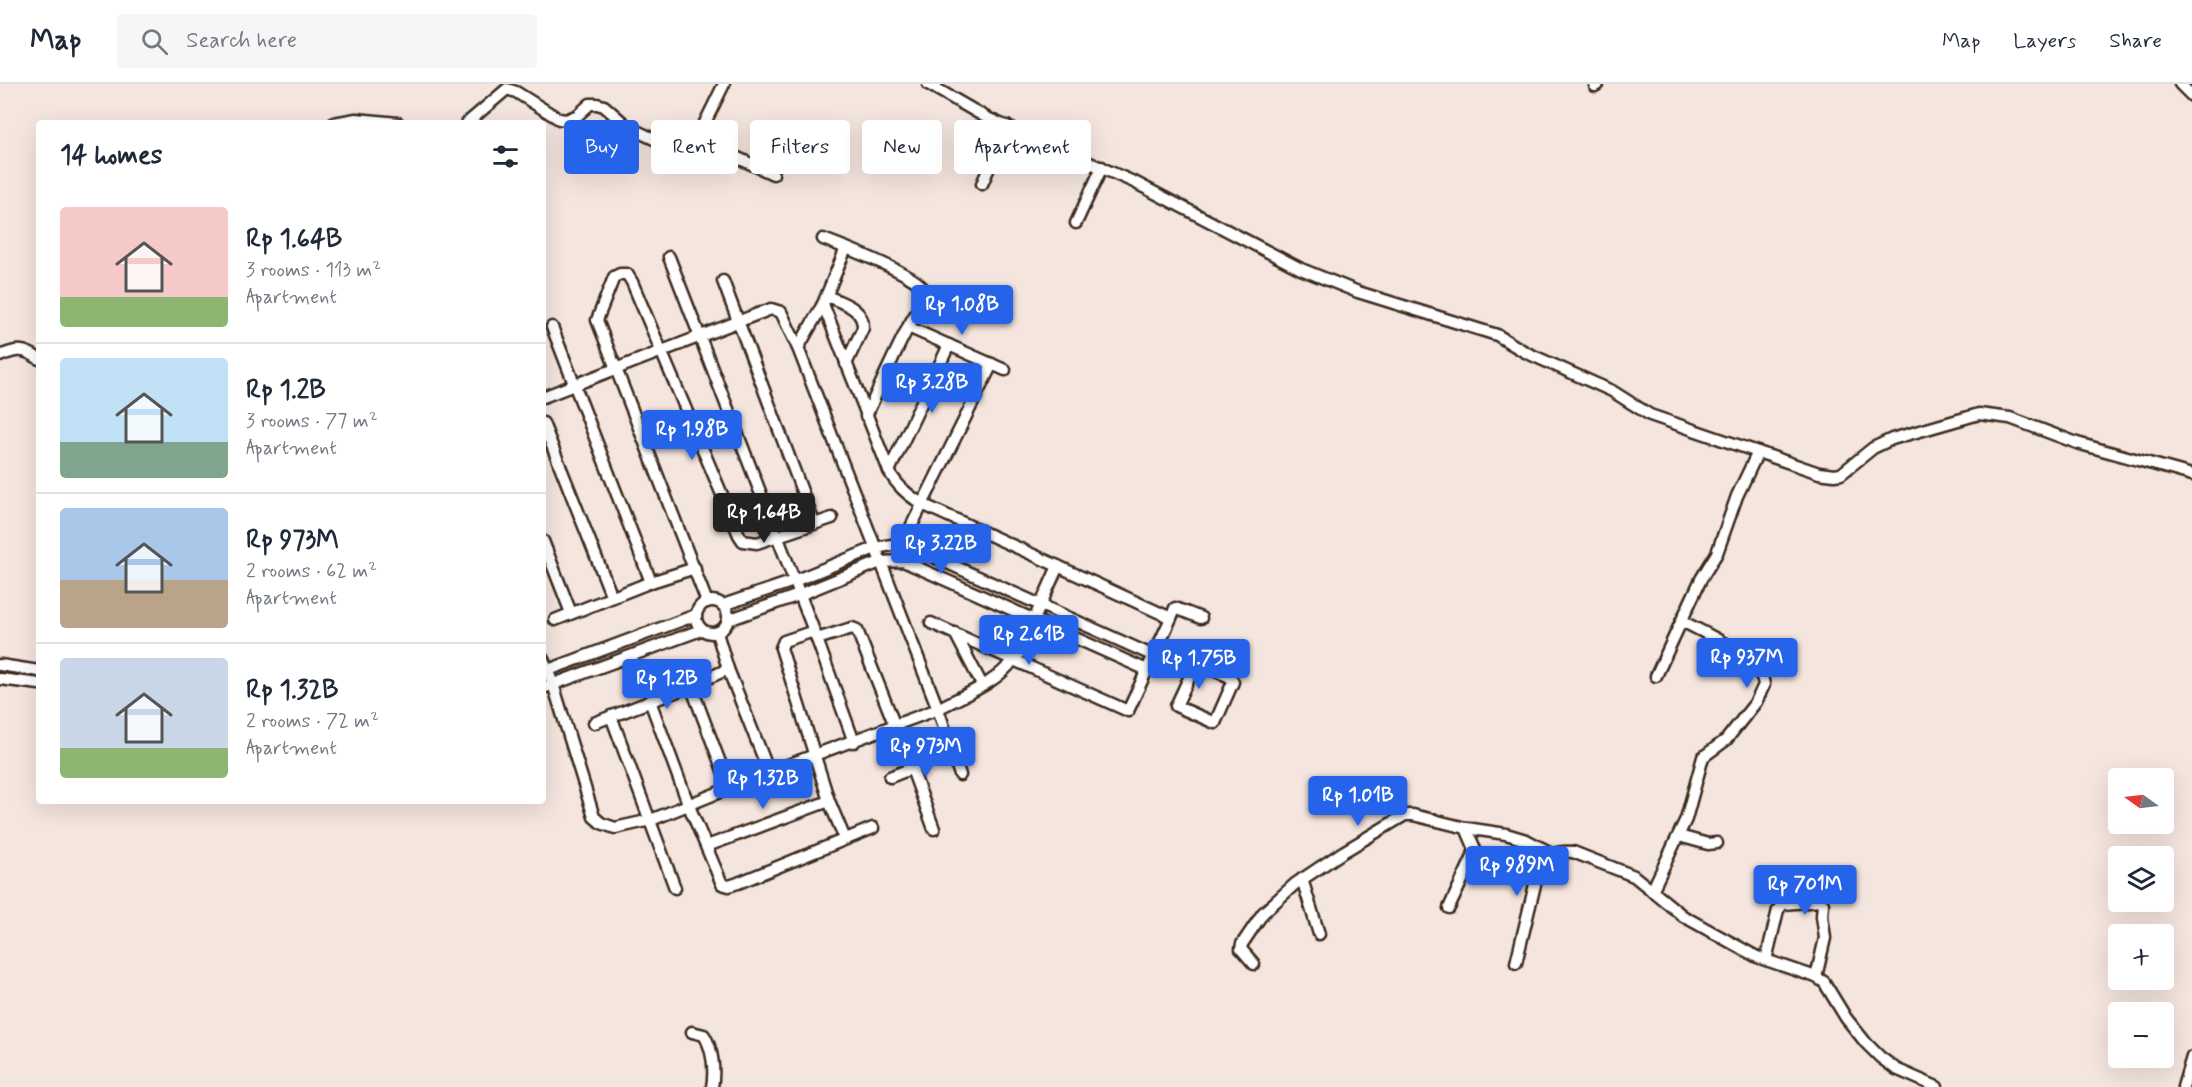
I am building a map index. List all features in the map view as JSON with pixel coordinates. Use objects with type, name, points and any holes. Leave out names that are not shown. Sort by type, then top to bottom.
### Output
[{"type":"street","points":[[706,120],[724,84]]},
{"type":"street","points":[[928,84],[992,120]]},
{"type":"street","points":[[2180,84],[2192,96]]},
{"type":"street","points":[[471,120],[507,89],[516,92],[559,119],[566,120],[578,115],[590,104],[604,106],[628,127],[651,138]]},
{"type":"street","points":[[350,120],[366,120]]},
{"type":"street","points":[[1091,162],[1190,210],[1317,276],[1358,292],[1497,335],[1525,352],[1612,391],[1650,416],[1819,473],[1834,475],[1847,470],[1858,458],[1892,439],[1979,414],[2010,418],[2077,443],[2192,475]]},
{"type":"street","points":[[1076,223],[1102,167]]},
{"type":"street","points":[[982,184],[986,174]]},
{"type":"street","points":[[823,239],[921,284],[924,291],[924,299],[908,327],[866,416]]},
{"type":"street","points":[[798,348],[825,300],[846,248]]},
{"type":"street","points":[[669,257],[854,742]]},
{"type":"street","points":[[707,602],[597,320],[614,277],[627,274],[632,282],[743,542],[757,543],[832,518]]},
{"type":"street","points":[[723,281],[814,523]]},
{"type":"street","points":[[825,300],[866,416],[896,483],[922,504],[1171,618]]},
{"type":"street","points":[[825,300],[856,310],[863,321],[863,328],[846,364]]},
{"type":"street","points":[[546,396],[771,309],[781,312],[798,348],[938,709],[960,775]]},
{"type":"street","points":[[552,327],[651,582]]},
{"type":"street","points":[[908,327],[1005,370]]},
{"type":"street","points":[[889,471],[949,345]]},
{"type":"street","points":[[0,356],[16,349],[36,357]]},
{"type":"street","points":[[903,543],[992,364]]},
{"type":"street","points":[[546,431],[612,597]]},
{"type":"street","points":[[1656,676],[1701,579],[1717,553],[1737,496],[1758,452]]},
{"type":"street","points":[[723,606],[794,581],[875,548],[903,543],[1041,604],[1156,651],[1196,663],[1230,677],[1233,682],[1215,723],[1176,706],[1196,663]]},
{"type":"street","points":[[546,549],[571,613]]},
{"type":"street","points":[[728,620],[799,595],[880,562],[903,561],[1147,670]]},
{"type":"street","points":[[701,630],[548,686],[594,817],[601,824],[615,828],[651,820],[769,772],[938,709],[995,679],[1013,660],[1016,660],[1058,566]]},
{"type":"street","points":[[555,620],[651,582],[694,568]]},
{"type":"street","points":[[707,602],[718,602],[727,611],[728,620],[724,628],[717,633],[711,634],[701,630],[697,623],[696,615],[699,608],[707,602]]},
{"type":"street","points":[[932,623],[1128,711],[1175,608],[1201,618]]},
{"type":"street","points":[[546,672],[696,615]]},
{"type":"street","points":[[1652,891],[1675,840],[1679,836],[1692,798],[1702,757],[1726,740],[1756,702],[1764,685],[1759,670],[1746,658],[1682,621]]},
{"type":"street","points":[[845,839],[829,801],[781,648],[784,641],[854,628],[895,726]]},
{"type":"street","points":[[717,633],[728,669],[769,772]]},
{"type":"street","points":[[956,633],[982,685]]},
{"type":"street","points":[[0,665],[36,671]]},
{"type":"street","points":[[594,723],[691,686],[728,669]]},
{"type":"street","points":[[0,680],[36,684]]},
{"type":"street","points":[[691,686],[730,789]]},
{"type":"street","points":[[650,701],[689,806],[722,884],[729,886],[873,828]]},
{"type":"street","points":[[611,716],[675,888]]},
{"type":"street","points":[[890,777],[952,752]]},
{"type":"street","points":[[912,769],[934,829]]},
{"type":"street","points":[[707,846],[829,801]]},
{"type":"street","points":[[1254,964],[1241,949],[1242,941],[1263,913],[1302,879],[1405,815],[1506,834],[1526,840],[1553,854]]},
{"type":"street","points":[[1449,908],[1473,859],[1475,849],[1466,828]]},
{"type":"street","points":[[1679,836],[1708,844],[1717,843]]},
{"type":"street","points":[[1516,963],[1539,868],[1544,860],[1553,854],[1563,851],[1573,852],[1634,876],[1694,923],[1766,960],[1816,977],[1824,982],[1846,1017],[1880,1057],[1896,1069],[1937,1087]]},
{"type":"street","points":[[1302,879],[1318,934]]},
{"type":"street","points":[[1766,960],[1778,910],[1782,904],[1822,902],[1825,938],[1816,977]]},
{"type":"street","points":[[692,1032],[704,1035],[709,1043],[712,1060],[712,1087]]},
{"type":"street","points":[[2183,1087],[2192,1057]]}]
